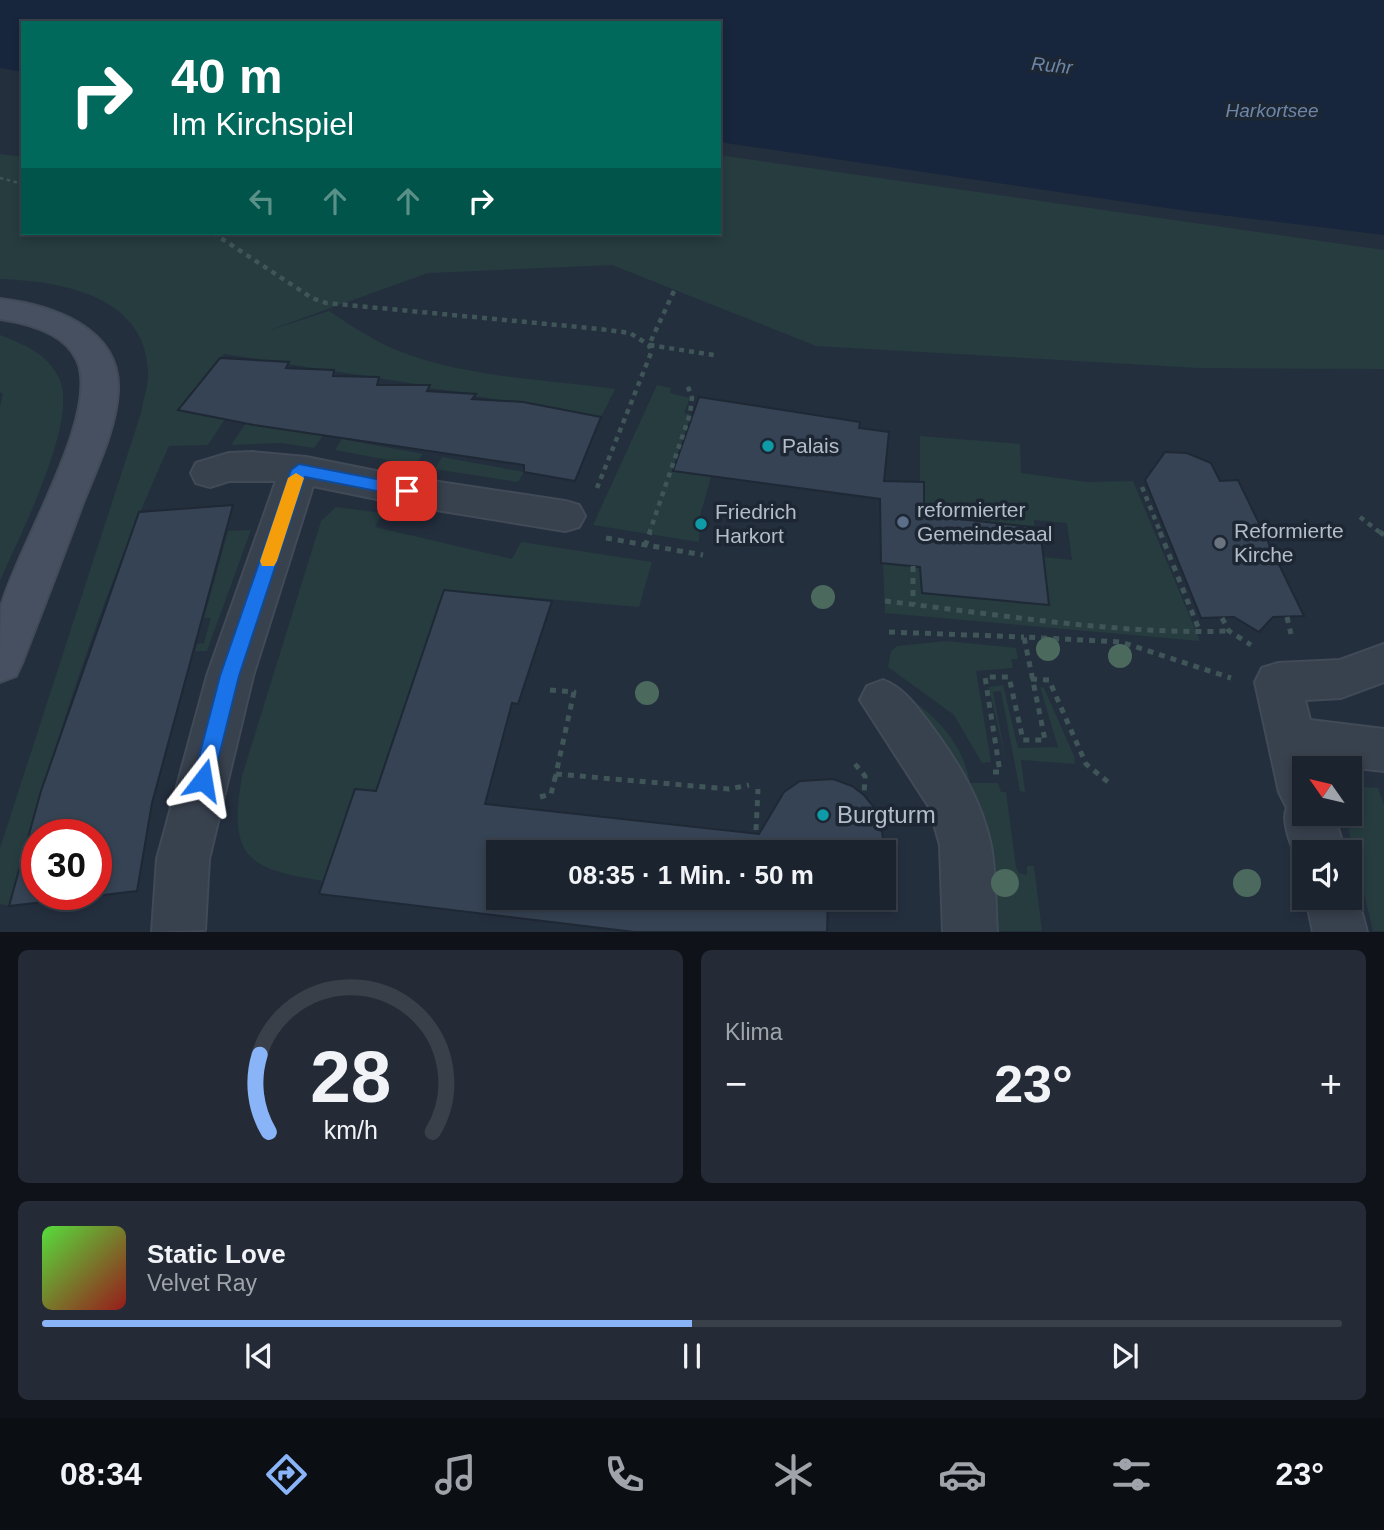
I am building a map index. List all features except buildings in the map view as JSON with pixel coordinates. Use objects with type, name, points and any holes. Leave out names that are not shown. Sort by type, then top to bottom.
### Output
[{"type":"main road","points":[[0,309],[47,319],[71,333],[88,346],[96,359],[100,379],[99,402],[89,438],[0,663]]},
{"type":"street","points":[[210,473],[224,466],[299,470],[407,491],[565,516]]},
{"type":"street","points":[[177,931],[183,859],[230,676],[299,470]]},
{"type":"street","points":[[1294,756],[1278,682],[1340,679],[1384,663]]},
{"type":"street","points":[[883,700],[931,762],[953,802],[965,844],[970,932]]},
{"type":"street","points":[[1290,739],[1384,750]]},
{"type":"street","points":[[1335,910],[1340,932]]},
{"type":"path","points":[[0,178],[21,183]]},
{"type":"path","points":[[216,235],[312,298],[326,303],[600,329],[630,334],[649,345],[714,355]]},
{"type":"path","points":[[565,516],[587,507],[594,496],[651,353],[649,345],[674,291]]},
{"type":"path","points":[[645,545],[690,414],[692,398],[687,384]]},
{"type":"path","points":[[1142,487],[1200,632]]},
{"type":"path","points":[[565,516],[576,522],[585,534],[703,555]]},
{"type":"path","points":[[1360,517],[1384,535]]},
{"type":"path","points":[[913,566],[913,605]]},
{"type":"path","points":[[885,601],[1044,621],[1200,632],[1228,631]]},
{"type":"path","points":[[1287,617],[1290,625]]},
{"type":"path","points":[[889,632],[1121,642],[1218,676],[1278,682]]},
{"type":"path","points":[[988,772],[1000,772],[985,677],[1009,677],[1023,740],[1045,740],[1024,637]]},
{"type":"path","points":[[1031,679],[1049,680],[1086,764],[1108,782]]},
{"type":"path","points":[[540,797],[551,794],[574,692],[550,690]]},
{"type":"path","points":[[855,764],[865,776],[864,795]]},
{"type":"path","points":[[556,774],[729,789],[749,785]]},
{"type":"path","points":[[756,830],[758,789]]},
{"type":"green space","points":[[0,154],[21,157],[21,235],[721,235],[721,155],[1384,250],[1384,369],[1199,368],[816,346],[612,265],[428,273],[264,332],[329,311],[384,344],[428,361],[481,373],[615,389],[601,417],[428,388],[429,386],[224,354],[179,410],[225,419],[208,445],[169,446],[100,615],[34,819],[21,819],[21,865],[9,906],[0,904],[0,848],[141,413],[148,376],[143,345],[132,325],[116,309],[95,297],[72,289],[23,280],[0,279]]},
{"type":"green space","points":[[0,335],[26,346],[49,362],[59,378],[63,397],[61,421],[44,479],[0,581],[0,407],[3,394],[0,392]]},
{"type":"green space","points":[[657,385],[671,388],[670,393],[690,398],[684,413],[692,415],[673,470],[712,474],[700,516],[699,542],[593,525]]},
{"type":"green space","points":[[246,423],[323,436],[314,448],[281,443],[231,445]]},
{"type":"green space","points":[[920,436],[1020,444],[1021,473],[1087,482],[1133,481],[1200,641],[885,613],[883,563],[920,567],[922,593],[1048,605],[1043,557],[1072,560],[1067,523],[1034,520],[1035,530],[972,520],[925,520],[924,483],[920,482]]},
{"type":"green space","points":[[342,439],[423,454],[415,465],[335,450]]},
{"type":"green space","points":[[442,457],[524,472],[518,482],[435,469]]},
{"type":"green space","points":[[336,507],[382,513],[375,527],[512,559],[521,542],[652,562],[639,607],[444,590],[376,791],[324,881],[276,871],[260,864],[248,854],[241,842],[238,803],[242,776],[321,521]]},
{"type":"green space","points":[[251,530],[207,651],[195,651],[197,644],[204,643],[211,618],[204,618],[228,531]]},
{"type":"green space","points":[[946,641],[1016,648],[1018,659],[1011,659],[1013,668],[976,671],[991,762],[982,763],[954,715],[888,667],[891,651],[897,646]]},
{"type":"green space","points":[[888,681],[928,713],[950,736],[965,765],[970,783],[998,783],[1001,792],[1006,792],[1016,867],[1019,873],[1027,875],[1027,866],[1034,866],[1042,931],[998,931],[984,864],[886,688]]},
{"type":"green space","points":[[1003,685],[1018,748],[1058,747],[1040,687],[1044,688],[1074,756],[1075,764],[1021,760],[1025,792],[1020,791],[1001,691],[993,692],[1006,762],[989,687]]},
{"type":"green space","points":[[1362,787],[1378,788],[1384,805],[1384,931],[1373,931],[1362,885],[1362,840],[1351,840],[1348,826],[1362,826]]},
{"type":"water","name":"Harkortsee","points":[[0,0],[1384,0],[1384,235],[1187,211],[721,142],[721,21],[21,21],[21,72],[0,68]]},
{"type":"slow traffic","points":[[268,561],[296,478]]},
{"type":"place","name":"Palais","points":[[768,446]]},
{"type":"place","name":"reformierter Gemeindesaal","points":[[903,522]]},
{"type":"place","name":"Friedrich Harkort","points":[[701,524]]},
{"type":"place","name":"Reformierte Kirche","points":[[1220,543]]},
{"type":"place","name":"Burgturm","points":[[823,815]]},
{"type":"route","points":[[203,780],[230,676],[299,470],[407,491]]},
{"type":"water label","name":"Ruhr","points":[[1052,65]]}]
